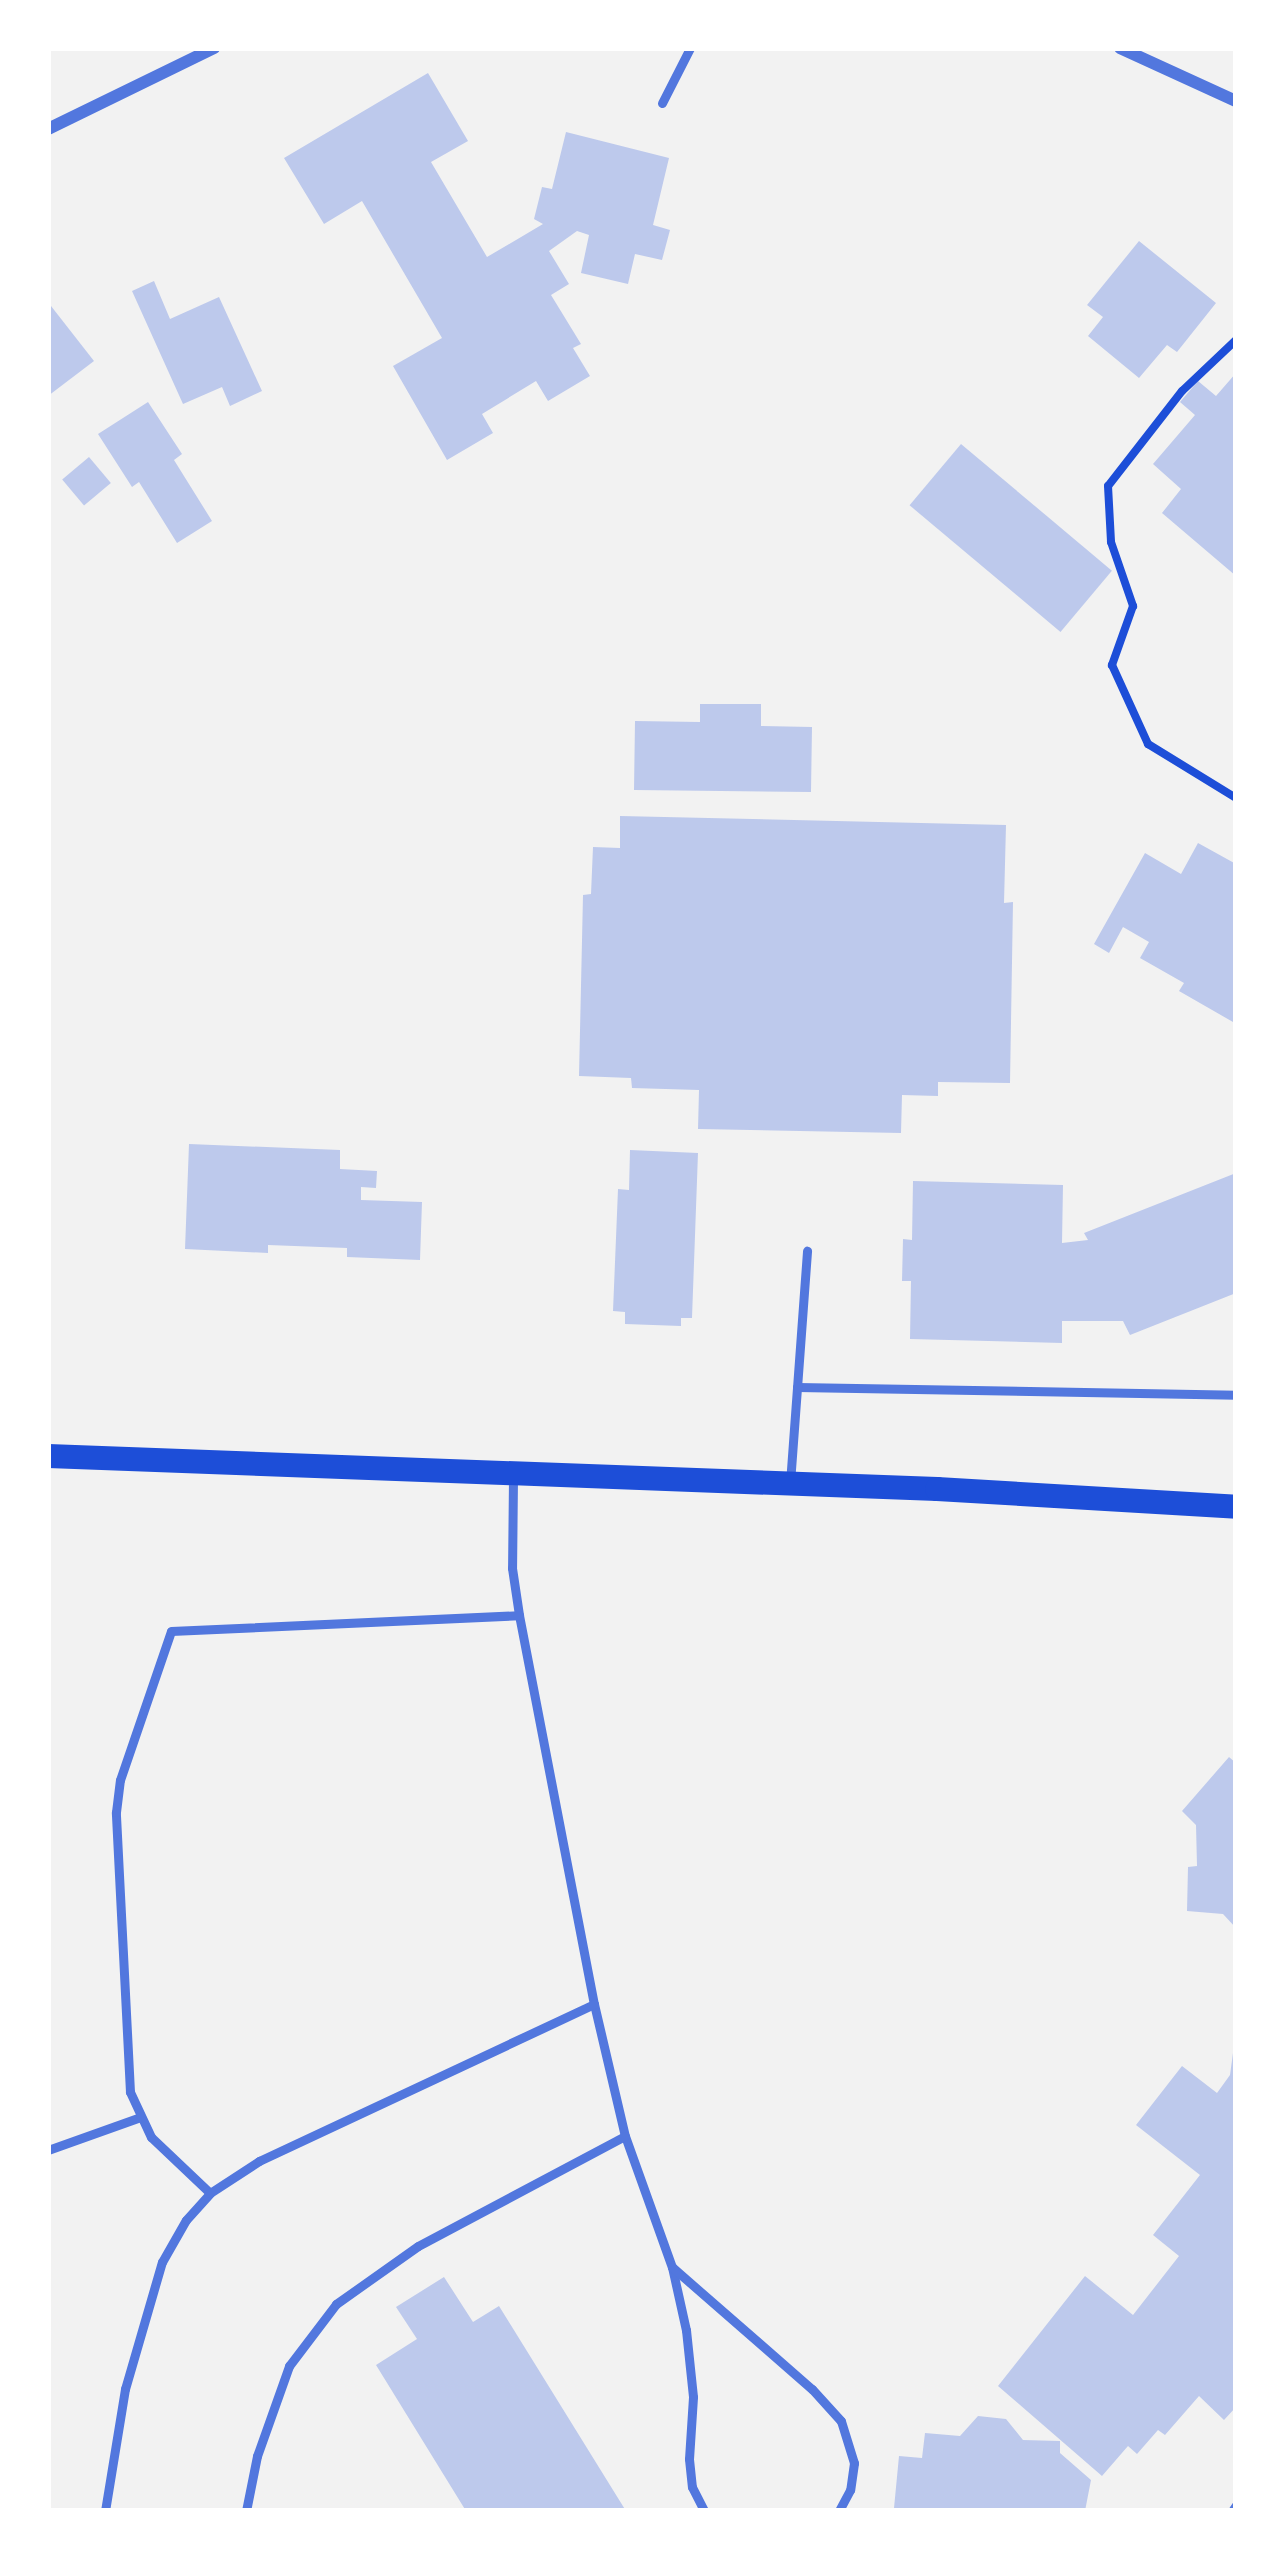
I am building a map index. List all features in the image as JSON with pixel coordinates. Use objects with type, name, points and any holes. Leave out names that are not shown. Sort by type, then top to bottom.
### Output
[{"type":"main road","points":[[48,1456],[790,1483],[1236,1507]]},
{"type":"street","points":[[48,129],[214,48]]},
{"type":"street","points":[[1120,48],[1236,101]]},
{"type":"lane","points":[[662,103],[690,48]]},
{"type":"lane","points":[[790,1483],[808,1251]]},
{"type":"lane","points":[[797,1387],[1236,1395]]},
{"type":"lane","points":[[513,1473],[512,1568],[519,1615],[594,2004],[625,2137],[672,2267],[693,2397],[692,2487],[704,2511]]},
{"type":"lane","points":[[210,2193],[151,2137],[130,2092],[116,1812],[120,1780],[171,1631],[519,1615]]},
{"type":"lane","points":[[104,2511],[125,2389],[162,2262],[186,2220],[210,2193],[259,2161],[594,2004]]},
{"type":"lane","points":[[48,2150],[138,2117]]},
{"type":"lane","points":[[246,2511],[257,2456],[289,2366],[336,2304],[418,2246],[625,2137]]},
{"type":"lane","points":[[672,2267],[841,2420],[854,2463],[850,2490],[839,2511]]},
{"type":"path","points":[[1236,340],[1182,391],[1108,486],[1111,542],[1133,606],[1112,665],[1148,744],[1236,798]]},
{"type":"building","points":[[428,73],[468,141],[431,162],[487,257],[543,224],[534,219],[542,187],[552,189],[566,132],[669,158],[653,225],[670,230],[662,260],[635,254],[628,284],[581,273],[589,235],[577,231],[549,251],[569,284],[551,295],[581,344],[573,348],[590,376],[548,401],[536,381],[482,414],[493,433],[447,460],[393,366],[442,338],[362,201],[324,224],[284,158]]},
{"type":"building","points":[[1139,241],[1216,303],[1177,352],[1167,345],[1139,378],[1088,336],[1103,317],[1087,305]]},
{"type":"building","points":[[154,281],[170,319],[219,297],[262,391],[230,406],[222,387],[183,404],[132,291]]},
{"type":"building","points":[[48,308],[94,361],[48,396]]},
{"type":"building","points":[[1236,373],[1236,576],[1162,513],[1181,489],[1153,464],[1195,415],[1180,402],[1198,381],[1216,396]]},
{"type":"building","points":[[148,402],[182,454],[174,460],[212,521],[177,543],[139,482],[132,487],[98,434]]},
{"type":"building","points":[[961,444],[1112,571],[1060,632],[910,505]]},
{"type":"building","points":[[89,457],[111,483],[84,506],[62,479]]},
{"type":"building","points":[[700,704],[761,704],[761,726],[812,727],[811,792],[634,790],[635,721],[700,722]]},
{"type":"building","points":[[620,816],[1006,825],[1004,903],[1013,902],[1010,1083],[938,1082],[938,1096],[902,1095],[901,1133],[698,1129],[699,1090],[632,1088],[631,1078],[579,1076],[583,895],[591,894],[593,847],[620,848]]},
{"type":"building","points":[[1198,843],[1236,864],[1233,1022],[1179,991],[1184,983],[1140,958],[1149,942],[1123,927],[1109,953],[1094,944],[1145,853],[1181,874]]},
{"type":"building","points":[[189,1144],[340,1150],[340,1169],[377,1171],[376,1188],[361,1187],[361,1200],[422,1202],[420,1260],[347,1257],[347,1248],[268,1245],[268,1253],[185,1249]]},
{"type":"building","points":[[630,1150],[698,1153],[692,1318],[681,1318],[681,1326],[625,1324],[625,1312],[613,1311],[618,1189],[629,1190]]},
{"type":"building","points":[[1236,1173],[1236,1293],[1130,1335],[1123,1321],[1062,1321],[1062,1343],[910,1339],[911,1281],[902,1281],[903,1239],[912,1240],[913,1181],[1063,1185],[1062,1243],[1088,1240],[1084,1233]]},
{"type":"building","points":[[1229,1757],[1236,1763],[1236,1928],[1223,1914],[1187,1911],[1188,1867],[1197,1866],[1196,1825],[1182,1811]]},
{"type":"building","points":[[1233,2053],[1236,2407],[1224,2420],[1199,2396],[1165,2435],[1158,2430],[1137,2454],[1128,2446],[1102,2476],[998,2386],[1085,2276],[1133,2315],[1179,2256],[1153,2235],[1200,2175],[1136,2125],[1182,2066],[1217,2093],[1230,2075]]},
{"type":"building","points":[[444,2277],[473,2322],[499,2306],[626,2511],[466,2511],[376,2365],[417,2339],[396,2307]]},
{"type":"building","points":[[978,2416],[1006,2419],[1023,2440],[1060,2441],[1060,2453],[1091,2480],[1085,2511],[894,2508],[899,2456],[922,2458],[925,2433],[960,2436]]}]
